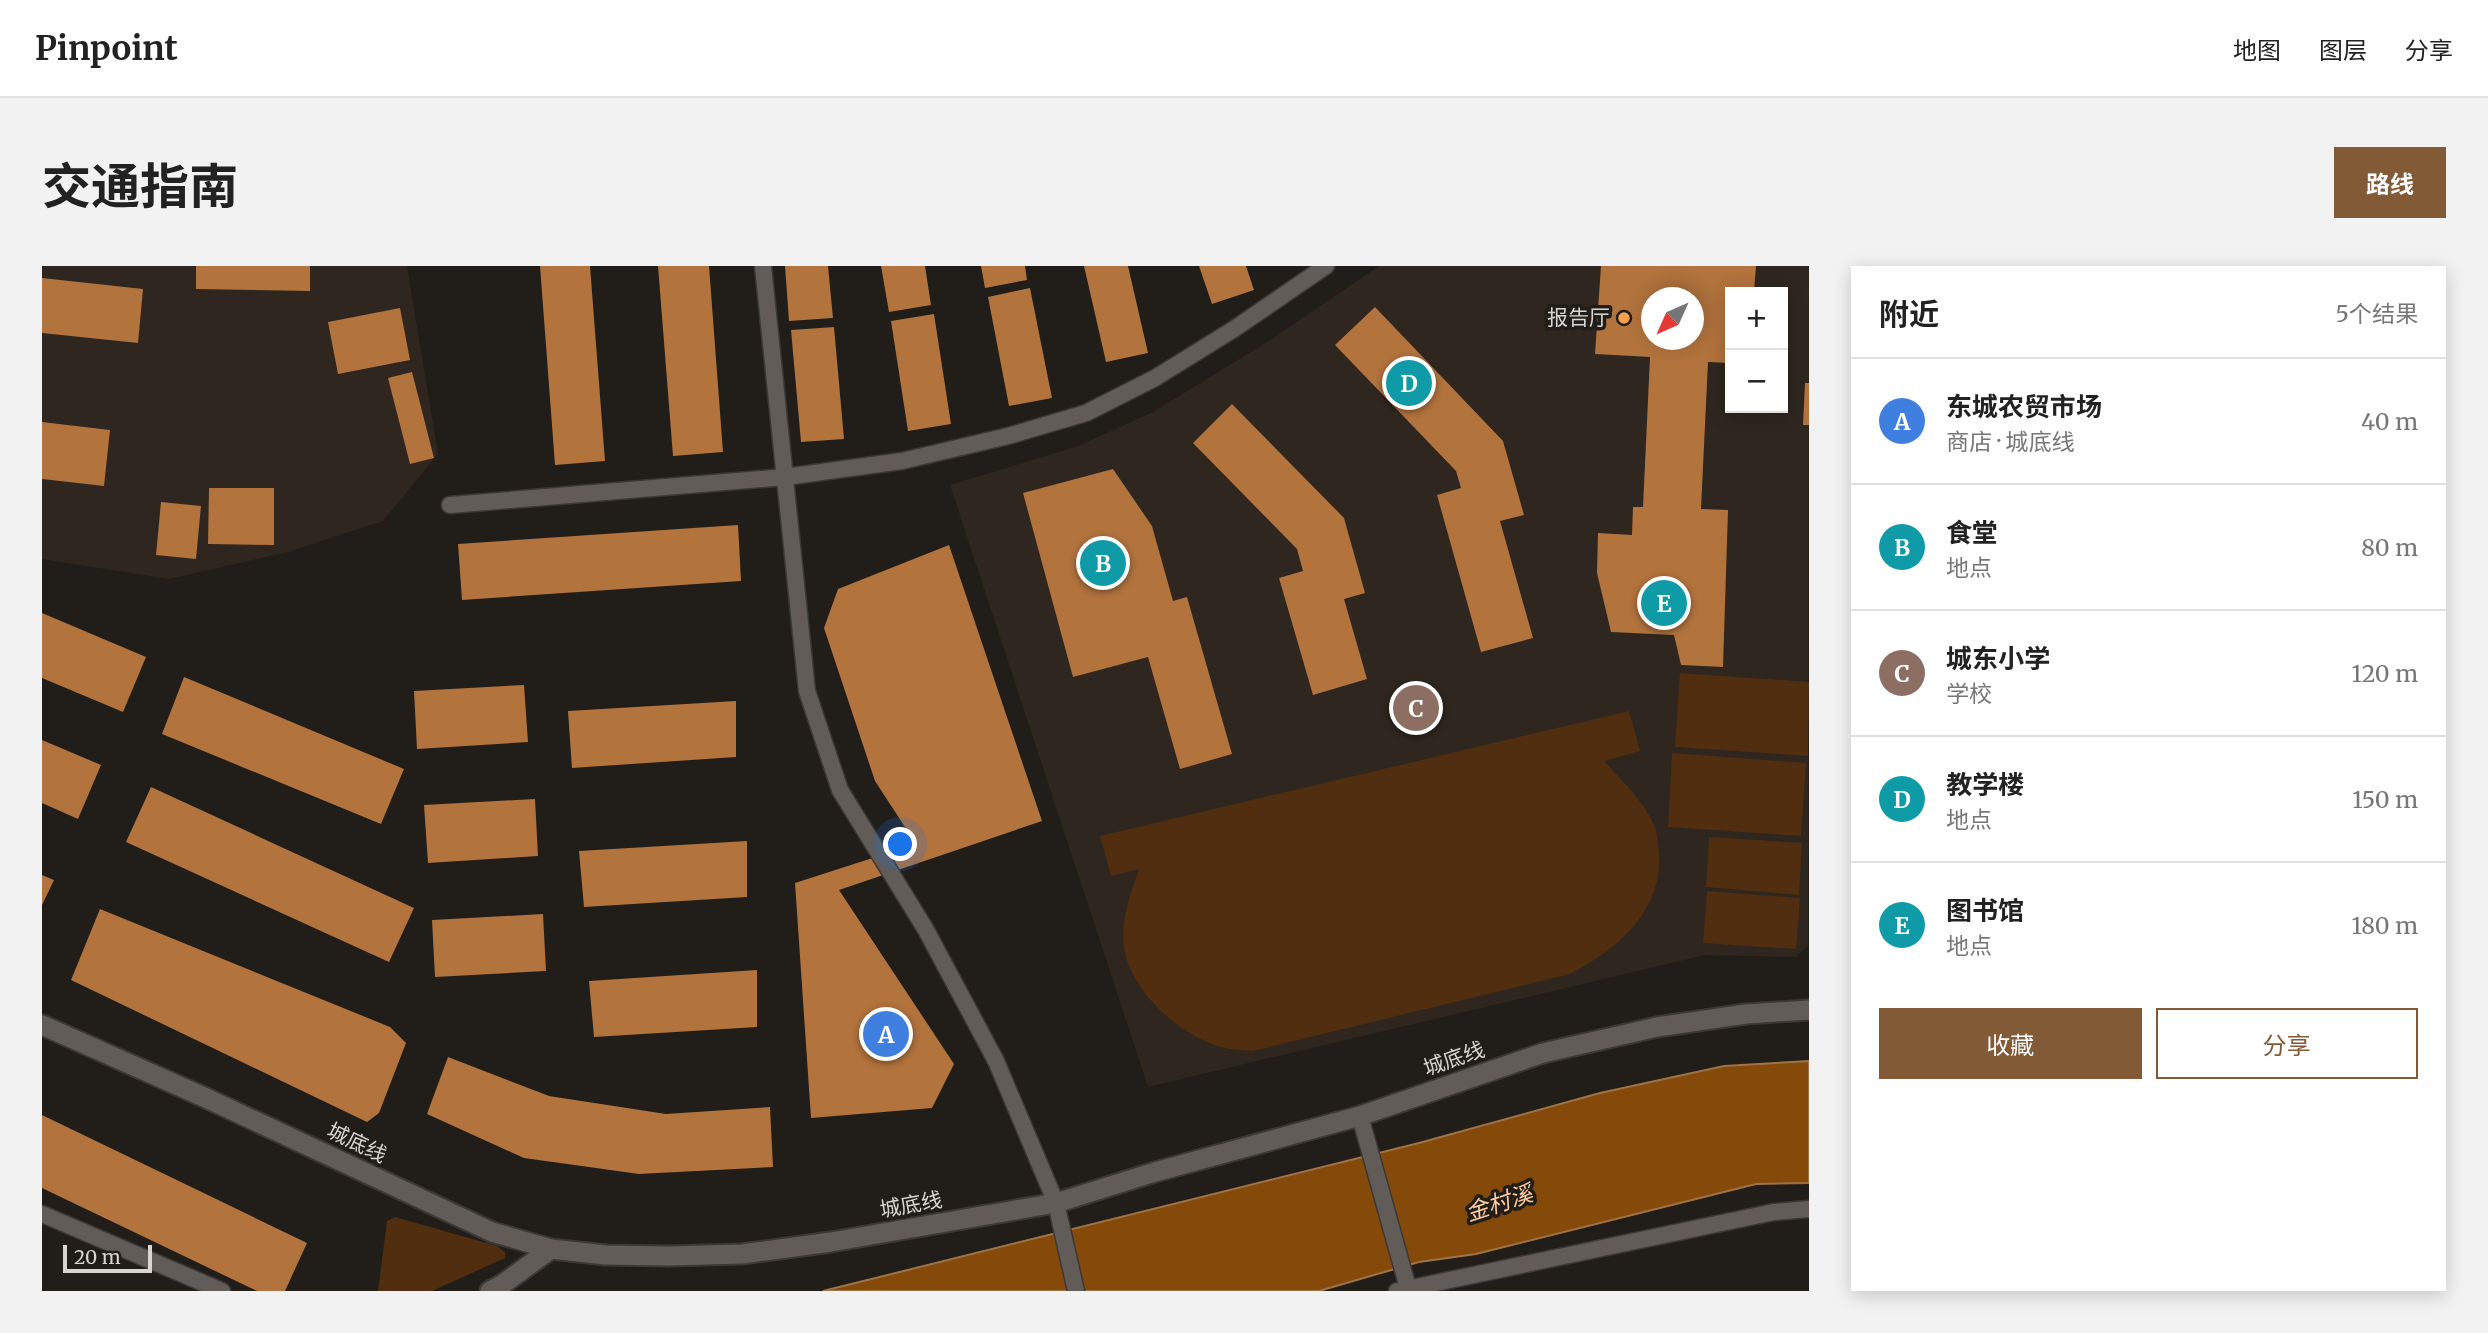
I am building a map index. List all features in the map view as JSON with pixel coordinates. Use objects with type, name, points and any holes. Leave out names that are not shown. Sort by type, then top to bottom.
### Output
[{"type":"main road","name":"城底线","points":[[42,1025],[231,1109],[492,1232],[551,1249],[643,1256],[742,1254],[831,1242],[1056,1203],[1155,1172],[1360,1116],[1543,1053],[1657,1027],[1746,1014],[1809,1010]]},
{"type":"main road","points":[[490,1291],[551,1249]]},
{"type":"lane","points":[[763,266],[807,691],[840,790],[926,930],[990,1049],[1056,1203],[1076,1291]]},
{"type":"lane","points":[[450,505],[785,477],[902,461],[1009,436],[1086,413],[1155,379],[1326,266]]},
{"type":"lane","points":[[1360,1116],[1402,1289],[1774,1212],[1809,1209]]},
{"type":"lane","points":[[42,1214],[222,1291]]},
{"type":"shaded area","points":[[42,266],[407,266],[438,454],[383,521],[288,552],[169,579],[42,559]]},
{"type":"shaded area","points":[[1379,266],[1809,266],[1808,946],[1796,957],[1705,955],[1148,1087],[950,485],[1078,446],[1153,412],[1264,344]]},
{"type":"shaded area","points":[[1680,673],[1809,682],[1808,756],[1675,747]]},
{"type":"shaded area","points":[[1629,711],[1640,751],[1604,761],[1638,799],[1655,827],[1659,868],[1655,888],[1636,923],[1606,952],[1589,964],[1570,974],[1253,1051],[1221,1047],[1190,1033],[1161,1011],[1138,983],[1125,953],[1123,931],[1126,910],[1139,869],[1111,876],[1100,836]]},
{"type":"shaded area","points":[[1672,753],[1806,763],[1801,836],[1668,827]]},
{"type":"shaded area","points":[[1709,837],[1802,843],[1799,895],[1706,887]]},
{"type":"shaded area","points":[[1707,891],[1800,898],[1796,949],[1703,943]]},
{"type":"shaded area","points":[[395,1217],[497,1246],[505,1252],[505,1258],[432,1291],[378,1291],[387,1221]]},
{"type":"water","name":"金村溪","points":[[1809,1061],[1809,1183],[1756,1184],[1476,1254],[1419,1262],[1319,1291],[823,1291],[1419,1143],[1600,1093],[1724,1066]]},
{"type":"building","points":[[196,266],[310,266],[310,291],[196,289]]},
{"type":"building","points":[[540,266],[590,266],[605,461],[555,465]]},
{"type":"building","points":[[658,266],[709,266],[723,452],[673,456]]},
{"type":"building","points":[[785,266],[828,266],[833,318],[789,321]]},
{"type":"building","points":[[881,266],[925,266],[931,305],[889,312]]},
{"type":"building","points":[[981,266],[1025,266],[1027,280],[985,288]]},
{"type":"building","points":[[1084,266],[1128,266],[1148,353],[1106,362]]},
{"type":"building","points":[[1199,266],[1246,266],[1254,290],[1212,304]]},
{"type":"building","points":[[1601,266],[1756,266],[1754,287],[1725,287],[1725,363],[1708,362],[1701,509],[1728,510],[1723,667],[1681,665],[1674,635],[1611,632],[1597,573],[1598,533],[1632,535],[1633,507],[1643,507],[1650,357],[1595,354]]},
{"type":"building","points":[[42,278],[143,289],[138,343],[42,333]]},
{"type":"building","points":[[1030,288],[1052,398],[1009,406],[988,297]]},
{"type":"building","points":[[1375,307],[1503,441],[1524,515],[1500,521],[1533,638],[1481,652],[1437,495],[1461,488],[1456,471],[1335,345]]},
{"type":"building","points":[[400,308],[410,360],[338,374],[328,322]]},
{"type":"building","points":[[934,314],[951,424],[908,431],[891,321]]},
{"type":"building","points":[[834,327],[844,439],[801,442],[791,330]]},
{"type":"building","points":[[412,372],[434,458],[410,464],[388,378]]},
{"type":"building","points":[[1805,383],[1809,383],[1809,425],[1803,425]]},
{"type":"building","points":[[1232,404],[1344,518],[1365,593],[1344,599],[1367,679],[1313,695],[1279,578],[1303,571],[1297,549],[1193,443]]},
{"type":"building","points":[[42,422],[110,430],[104,486],[42,479]]},
{"type":"building","points":[[1113,469],[1152,526],[1173,601],[1187,597],[1232,754],[1180,769],[1148,657],[1073,677],[1023,493]]},
{"type":"building","points":[[209,488],[274,488],[274,545],[208,544]]},
{"type":"building","points":[[161,502],[201,506],[196,559],[156,555]]},
{"type":"building","points":[[738,525],[741,581],[462,600],[458,544]]},
{"type":"building","points":[[949,545],[1042,821],[839,890],[954,1064],[932,1108],[811,1118],[795,883],[916,844],[875,781],[824,628],[838,589]]},
{"type":"building","points":[[42,613],[146,657],[123,712],[42,678]]},
{"type":"building","points":[[184,677],[404,769],[381,824],[162,734]]},
{"type":"building","points":[[524,685],[528,742],[417,749],[414,691]]},
{"type":"building","points":[[736,701],[736,757],[572,768],[568,711]]},
{"type":"building","points":[[42,740],[101,765],[78,819],[42,803]]},
{"type":"building","points":[[151,787],[414,908],[389,962],[126,842]]},
{"type":"building","points":[[535,799],[538,856],[428,863],[424,805]]},
{"type":"building","points":[[747,841],[747,897],[584,907],[579,851]]},
{"type":"building","points":[[42,875],[54,880],[42,905]]},
{"type":"building","points":[[100,909],[390,1027],[406,1043],[379,1113],[367,1122],[71,980]]},
{"type":"building","points":[[543,914],[546,971],[435,977],[432,920]]},
{"type":"building","points":[[757,970],[757,1027],[594,1037],[589,981]]},
{"type":"building","points":[[448,1057],[549,1096],[666,1114],[770,1107],[773,1167],[639,1174],[524,1158],[427,1114]]},
{"type":"building","points":[[42,1115],[307,1243],[285,1291],[257,1291],[42,1188]]},
{"type":"place","name":"报告厅","points":[[1624,318]]},
{"type":"place","name":"教学楼","points":[[1409,383]]},
{"type":"place","name":"食堂","points":[[1103,563]]},
{"type":"place","name":"图书馆","points":[[1664,603]]},
{"type":"place","name":"城东小学","points":[[1416,708]]},
{"type":"place","name":"东城农贸市场","points":[[886,1034]]}]
